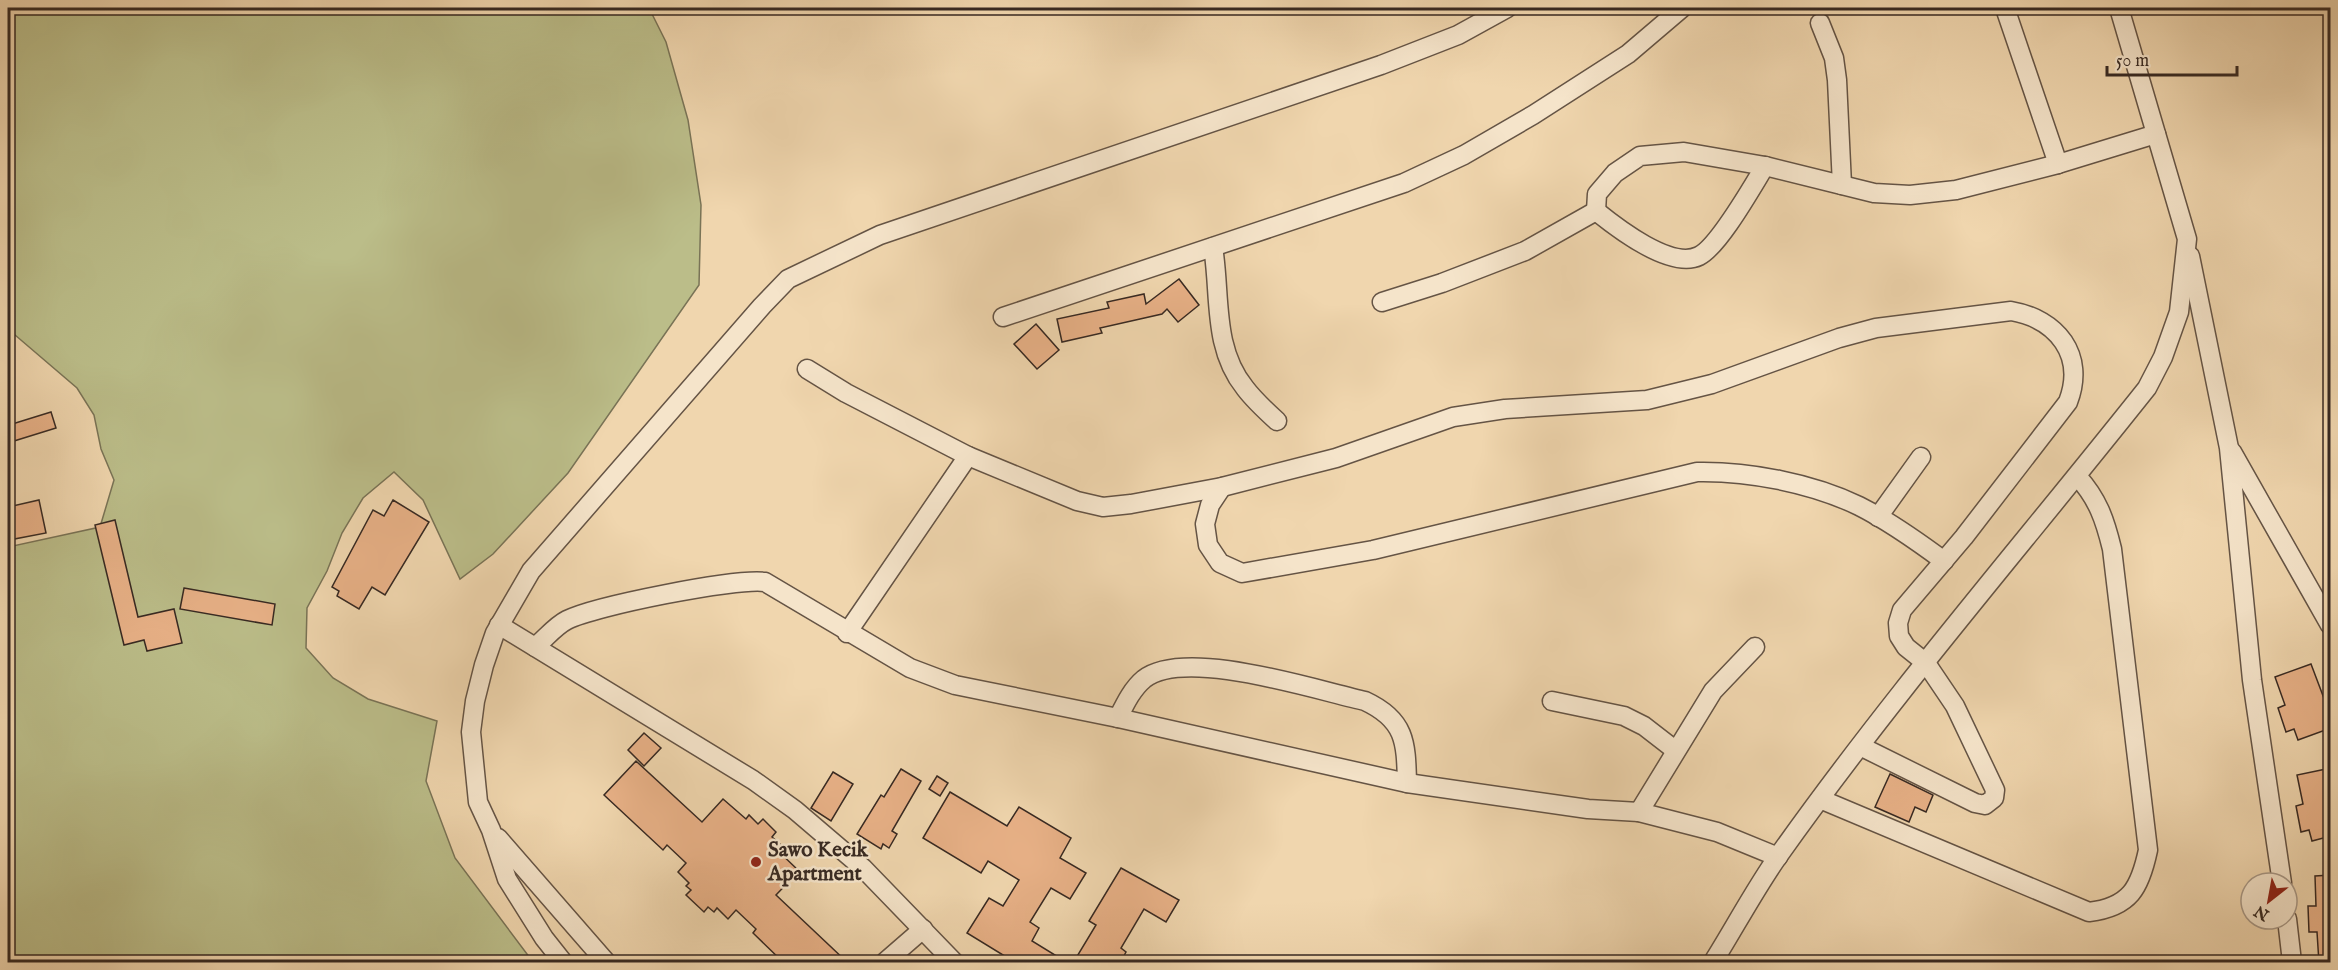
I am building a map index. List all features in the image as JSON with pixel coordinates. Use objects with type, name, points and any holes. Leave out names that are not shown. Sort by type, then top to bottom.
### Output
[{"type":"street","points":[[563,963],[544,938],[507,879],[491,830],[478,802],[471,732],[482,674],[499,625],[531,571],[754,314],[788,279],[880,235],[1381,65],[1458,35],[1507,8]]},
{"type":"street","points":[[1003,317],[1404,183],[1464,155],[1533,115],[1628,54],[1682,8]]},
{"type":"street","points":[[2005,8],[2058,164]]},
{"type":"street","points":[[2119,8],[2187,239],[2229,448],[2252,680],[2280,871]]},
{"type":"street","points":[[1820,23],[1834,58],[1842,185]]},
{"type":"street","points":[[1596,211],[1597,194],[1615,173],[1640,156],[1684,152],[1765,166],[1874,193],[1910,195],[1956,190],[2058,164],[2156,135]]},
{"type":"street","points":[[1596,211],[1627,236],[1667,256],[1694,257],[1710,246],[1765,166]]},
{"type":"street","points":[[1382,302],[1443,283],[1525,251],[1596,211]]},
{"type":"street","points":[[1713,963],[1778,856],[1820,799],[1987,584],[2147,388],[2163,357],[2179,312],[2187,239]]},
{"type":"street","points":[[1213,247],[1218,279],[1219,327],[1223,346],[1244,388],[1277,421]]},
{"type":"street","points":[[807,369],[846,393],[968,456],[1077,501],[1103,507],[1222,487],[1336,458],[1453,417],[1505,410],[1647,400],[1712,384],[1839,338],[1876,328],[2011,311],[2031,314],[2050,325],[2066,344],[2075,384],[2068,402],[1944,561],[1902,610],[1898,623],[1899,636],[1906,647],[1926,663],[1955,706],[1995,790],[1992,801],[1985,805],[1975,803],[1862,747]]},
{"type":"street","points":[[2229,448],[2331,625]]},
{"type":"street","points":[[847,633],[968,456]]},
{"type":"street","points":[[1878,517],[1921,456]]},
{"type":"street","points":[[1222,487],[1210,505],[1205,524],[1208,544],[1220,563],[1242,573],[1373,550],[1697,472],[1743,474],[1797,485],[1857,505],[1944,561]]},
{"type":"street","points":[[1820,799],[2089,912],[2110,910],[2129,897],[2143,875],[2148,850],[2112,549],[2104,518],[2092,493],[2077,476]]},
{"type":"street","points":[[536,647],[566,620],[602,609],[751,580],[765,582],[847,633],[910,668],[954,685],[1118,717],[1407,783],[1588,809],[1639,812],[1717,832],[1778,856]]},
{"type":"street","points":[[499,625],[753,780],[795,810],[862,868],[954,963]]},
{"type":"street","points":[[1639,812],[1713,691],[1755,647]]},
{"type":"street","points":[[1118,717],[1131,694],[1144,679],[1158,671],[1180,666],[1215,667],[1365,701],[1382,709],[1399,728],[1406,745],[1407,783]]},
{"type":"street","points":[[1552,701],[1624,716],[1640,723],[1675,750]]},
{"type":"street","points":[[491,830],[606,963]]},
{"type":"street","points":[[885,963],[923,930]]},
{"type":"street","points":[[2288,931],[2292,963]]},
{"type":"green space","points":[[8,8],[649,8],[666,42],[688,120],[701,205],[699,285],[568,473],[493,554],[460,579],[423,500],[394,472],[363,498],[342,533],[327,571],[307,608],[306,648],[333,678],[368,699],[437,721],[426,781],[455,858],[533,962],[8,962],[8,547],[100,527],[114,480],[101,449],[94,415],[77,388],[8,329]]},
{"type":"building","points":[[1179,279],[1199,305],[1178,322],[1167,309],[1162,314],[1100,328],[1102,333],[1062,342],[1057,319],[1109,308],[1107,302],[1144,294],[1146,304]]},
{"type":"building","points":[[1036,324],[1059,350],[1037,369],[1014,344]]},
{"type":"building","points":[[51,412],[56,428],[14,441],[9,425]]},
{"type":"building","points":[[39,500],[46,533],[9,540],[8,507]]},
{"type":"building","points":[[393,500],[429,522],[385,595],[372,587],[359,609],[337,596],[339,591],[332,587],[373,510],[384,516]]},
{"type":"building","points":[[115,520],[138,617],[174,609],[182,643],[147,651],[144,640],[124,645],[95,525]]},
{"type":"building","points":[[184,588],[275,604],[272,625],[180,609]]},
{"type":"building","points":[[2311,664],[2331,717],[2331,728],[2298,740],[2294,729],[2286,732],[2278,708],[2285,705],[2275,677]]},
{"type":"building","points":[[644,733],[661,748],[644,766],[628,750]]},
{"type":"building","name":"Sawo Kecik Apartment","points":[[636,761],[702,822],[723,799],[746,819],[749,815],[758,824],[763,819],[776,832],[772,837],[780,844],[776,849],[799,871],[776,895],[848,963],[784,963],[753,933],[756,929],[736,910],[728,919],[717,908],[714,912],[708,907],[704,912],[686,895],[691,890],[686,886],[689,883],[678,872],[686,863],[667,845],[663,850],[604,795]]},
{"type":"building","points":[[2331,768],[2331,836],[2312,841],[2309,830],[2301,832],[2296,806],[2303,804],[2297,775]]},
{"type":"building","points":[[901,769],[921,781],[892,831],[897,834],[889,848],[883,844],[881,849],[857,834],[881,795],[884,797]]},
{"type":"building","points":[[833,772],[853,784],[831,821],[811,808]]},
{"type":"building","points":[[1890,774],[1933,795],[1926,812],[1915,807],[1909,822],[1875,807]]},
{"type":"building","points":[[937,776],[948,783],[940,796],[929,789]]},
{"type":"building","points":[[950,792],[1007,826],[1019,807],[1071,838],[1060,858],[1086,873],[1070,899],[1051,888],[1030,922],[1039,928],[1032,941],[1068,963],[1016,963],[967,933],[989,898],[1003,906],[1019,880],[988,861],[981,873],[923,838]]},
{"type":"building","points":[[1121,868],[1179,900],[1166,922],[1144,909],[1121,948],[1126,952],[1120,963],[1073,963],[1096,925],[1089,921]]},
{"type":"building","points":[[2331,875],[2331,963],[2319,963],[2317,932],[2309,932],[2308,906],[2316,906],[2315,876]]},
{"type":"place","name":"Sawo Kecik Apartment","points":[[756,862]]}]
